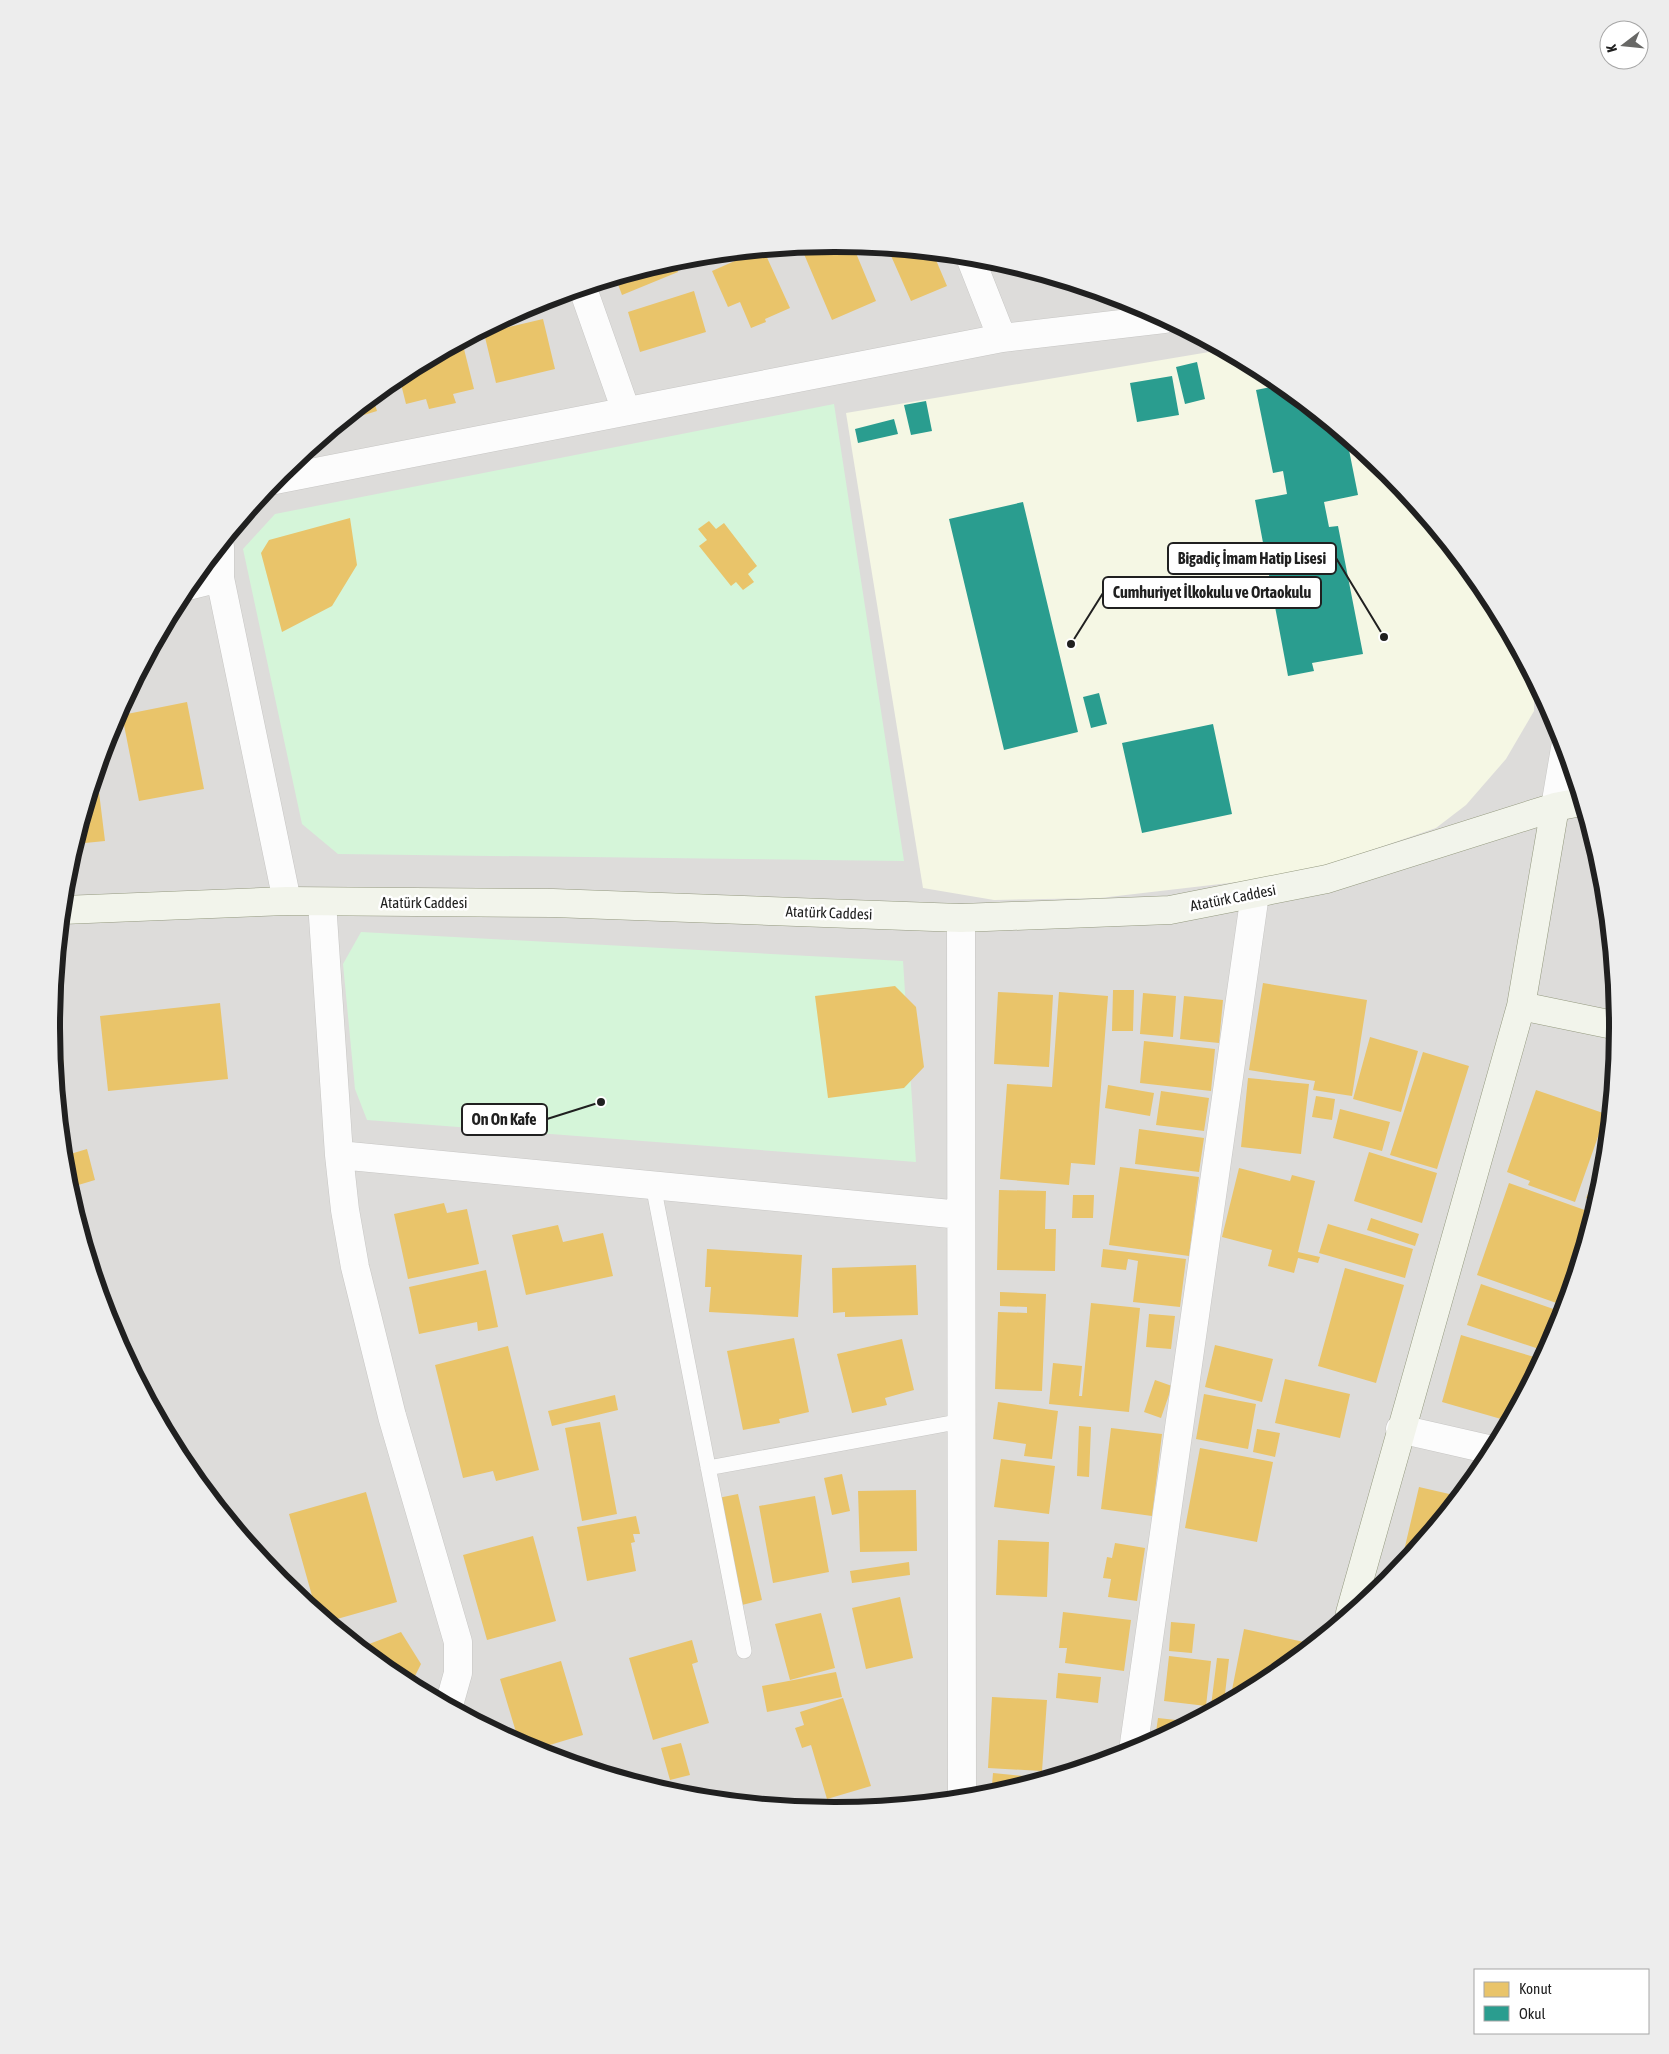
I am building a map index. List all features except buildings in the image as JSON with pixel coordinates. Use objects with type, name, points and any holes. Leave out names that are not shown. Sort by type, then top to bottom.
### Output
[{"type":"main road","name":"Atatürk Caddesi","points":[[70,910],[287,901],[553,903],[961,918],[1170,910],[1327,880],[1568,805]]},
{"type":"main road","points":[[1353,1602],[1400,1429],[1521,1006],[1568,805]]},
{"type":"main road","points":[[1521,1006],[1609,1024]]},
{"type":"street","points":[[973,265],[1002,338]]},
{"type":"street","points":[[585,294],[626,411]]},
{"type":"street","points":[[289,477],[1002,338],[1152,320]]},
{"type":"street","points":[[220,556],[220,578],[287,901]]},
{"type":"street","points":[[201,583],[220,578]]},
{"type":"street","points":[[1566,772],[1568,805]]},
{"type":"street","points":[[1134,1741],[1255,894]]},
{"type":"street","points":[[322,902],[340,1155],[346,1210],[358,1276],[392,1416],[458,1642],[458,1673],[450,1700]]},
{"type":"street","points":[[961,918],[962,1791]]},
{"type":"street","points":[[340,1155],[961,1215]]},
{"type":"street","points":[[1400,1429],[1484,1448]]},
{"type":"lane","points":[[652,1185],[744,1651]]},
{"type":"lane","points":[[708,1468],[962,1421]]},
{"type":"shaded area","points":[[834,252],[885,254],[936,259],[986,267],[1035,279],[1131,311],[1177,332],[1222,356],[1265,383],[1306,413],[1382,479],[1417,516],[1449,556],[1505,640],[1529,684],[1568,778],[1583,827],[1594,876],[1607,976],[1609,1027],[1607,1078],[1594,1178],[1583,1227],[1568,1276],[1529,1370],[1505,1414],[1449,1498],[1417,1538],[1382,1575],[1345,1609],[1265,1671],[1222,1698],[1177,1722],[1131,1743],[1083,1760],[1035,1775],[986,1787],[936,1795],[834,1802],[784,1800],[733,1795],[683,1787],[634,1775],[538,1743],[492,1722],[447,1698],[404,1671],[363,1641],[287,1575],[252,1538],[220,1498],[164,1414],[140,1370],[101,1276],[86,1227],[75,1178],[67,1128],[62,1078],[60,1027],[62,976],[75,876],[86,827],[101,778],[140,684],[164,640],[220,556],[252,516],[287,479],[324,445],[404,383],[447,356],[492,332],[538,311],[586,294],[634,279],[683,267],[733,259]]},
{"type":"shaded area","points":[[1213,351],[1265,383],[1306,413],[1382,479],[1417,516],[1449,556],[1505,640],[1534,695],[1534,711],[1506,759],[1466,805],[1436,828],[1299,875],[1100,898],[994,900],[923,888],[846,413]]},
{"type":"green space","points":[[834,404],[904,861],[338,854],[302,824],[243,549],[275,514]]},
{"type":"green space","points":[[361,932],[903,961],[916,1162],[367,1120],[355,1089],[343,964]]},
{"type":"place","name":"Bigadiç İmam Hatip Lisesi","points":[[1384,637]]},
{"type":"place","name":"Cumhuriyet İlkokulu ve Ortaokulu","points":[[1071,644]]},
{"type":"place","name":"On On Kafe","points":[[601,1102]]}]
